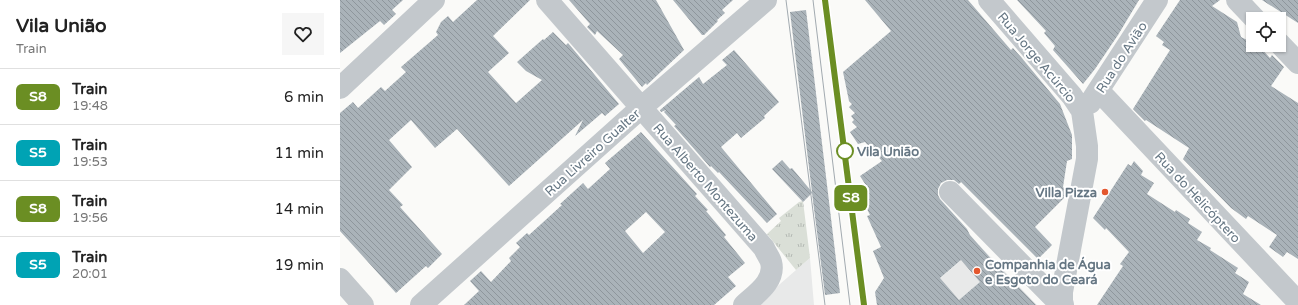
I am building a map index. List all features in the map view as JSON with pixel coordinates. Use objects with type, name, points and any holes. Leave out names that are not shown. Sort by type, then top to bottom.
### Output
[{"type":"street","points":[[340,88],[434,0]]},
{"type":"street","name":"Rua Alberto Montezuma","points":[[547,0],[764,248],[771,263],[771,274],[769,280],[762,289],[744,305]]},
{"type":"street","name":"Rua Livreiro Gualter","points":[[421,305],[642,107],[766,0]]},
{"type":"street","name":"Rua Jorge Acúrcio","points":[[989,0],[1072,96],[1082,111],[1088,146],[1087,159],[1062,292],[1062,305]]},
{"type":"street","name":"Rua do Avião","points":[[1082,111],[1092,101],[1157,0]]},
{"type":"street","points":[[1237,0],[1248,12]]},
{"type":"street","points":[[1286,50],[1298,62]]},
{"type":"street","name":"Rua do Helicóptero","points":[[1099,90],[1298,302]]},
{"type":"street","name":"Rua Jorge Acúrcio","points":[[950,192],[1062,305]]},
{"type":"street","points":[[340,279],[363,305]]},
{"type":"shaded area","name":"Companhia de Água e Esgoto do Ceará","points":[[979,245],[1037,305],[909,305]]},
{"type":"shaded area","points":[[810,258],[814,305],[756,305],[796,270]]},
{"type":"green space","points":[[803,201],[810,258],[796,270],[767,234],[781,221],[779,218],[799,202]]},
{"type":"building","points":[[340,0],[403,0],[392,10],[396,14],[384,25],[380,21],[340,53]]},
{"type":"building","points":[[477,0],[530,0],[493,36],[509,53],[488,72],[516,103],[542,80],[526,71],[517,62],[553,32],[566,45],[568,43],[619,104],[605,116],[602,113],[575,136],[583,120],[509,186],[457,129],[435,148],[411,120],[389,140],[412,167],[389,190],[403,205],[400,207],[442,254],[428,268],[426,266],[396,293],[340,231],[340,113],[353,102],[358,108],[381,87],[385,91],[406,72],[401,67],[438,35],[436,32],[441,22],[448,16],[453,22]]},
{"type":"building","points":[[569,0],[656,0],[684,50],[647,85],[646,83],[642,87],[619,59],[623,55],[597,31],[595,35],[587,27],[590,24]]},
{"type":"building","points":[[673,0],[733,0],[722,10],[725,13],[717,20],[718,21],[704,35],[702,35]]},
{"type":"building","points":[[865,0],[968,0],[1011,50],[1013,48],[1021,57],[1060,104],[1072,135],[1072,159],[1067,161],[1063,187],[1066,191],[1064,198],[1035,227],[1052,245],[1038,259],[961,182],[959,184],[954,180],[947,180],[941,183],[938,189],[940,199],[967,229],[970,235],[1036,305],[877,305],[875,292],[884,278],[873,251],[881,247],[867,216],[870,215],[861,197],[867,194],[864,189],[867,187],[860,176],[882,161],[865,142],[858,144],[850,132],[857,127],[852,122],[854,120],[851,116],[855,113],[849,107],[852,104],[849,101],[843,72],[891,31]],"holes":[[[961,260],[980,282],[959,300],[940,278]]]},
{"type":"building","points":[[1017,0],[1139,0],[1118,35],[1083,84],[1053,50],[1055,46],[1044,33],[1046,31]]},
{"type":"building","points":[[1180,0],[1220,0],[1212,6],[1237,22],[1241,37],[1246,40],[1246,52],[1264,52],[1270,58],[1272,55],[1284,67],[1271,86],[1298,103],[1298,259],[1287,252],[1283,257],[1269,247],[1277,235],[1248,216],[1246,219],[1231,208],[1183,159],[1189,148],[1146,120],[1145,121],[1133,109],[1170,50],[1162,45],[1164,42],[1156,36]]},
{"type":"building","points":[[1262,0],[1298,0],[1298,23],[1286,15],[1286,12],[1281,12]]},
{"type":"building","name":"Vila União","points":[[806,10],[840,293],[825,295],[812,193],[803,202],[772,169],[782,160],[790,169],[792,168],[812,192],[790,12]]},
{"type":"building","points":[[734,50],[779,102],[764,116],[765,118],[741,138],[737,133],[721,147],[777,214],[767,223],[719,172],[718,173],[711,166],[710,167],[674,126],[676,125],[664,112],[666,110],[661,112],[660,110],[699,77],[703,84],[727,65],[722,60]]},
{"type":"building","points":[[641,132],[697,194],[695,196],[708,210],[706,211],[726,235],[724,237],[745,263],[728,277],[736,286],[714,305],[464,305],[479,291],[470,281],[481,271],[491,282],[511,261],[509,258],[520,247],[516,243],[527,233],[529,235],[562,205],[560,204],[583,183],[588,189],[610,169],[605,163]],"holes":[[[646,212],[665,232],[643,253],[625,231]]]},
{"type":"building","points":[[1134,161],[1143,171],[1141,175],[1154,183],[1147,194],[1175,212],[1176,210],[1190,219],[1188,223],[1202,232],[1197,240],[1211,248],[1210,250],[1238,268],[1235,273],[1249,282],[1243,294],[1261,305],[1097,305],[1123,266],[1120,264],[1129,252],[1106,228],[1105,230],[1093,218],[1128,164],[1131,166]]},
{"type":"tram line","points":[[786,0],[825,305]]},
{"type":"tram line","points":[[813,0],[850,305]]},
{"type":"railway","points":[[825,0],[864,305]]},
{"type":"train","name":"S8","points":[[825,0],[843,128],[864,305]]},
{"type":"place","name":"Vila União","points":[[845,151]]},
{"type":"place","name":"Villa Pizza","points":[[1105,192]]},
{"type":"place","name":"Companhia de Água e Esgoto do Ceará","points":[[977,271]]}]
